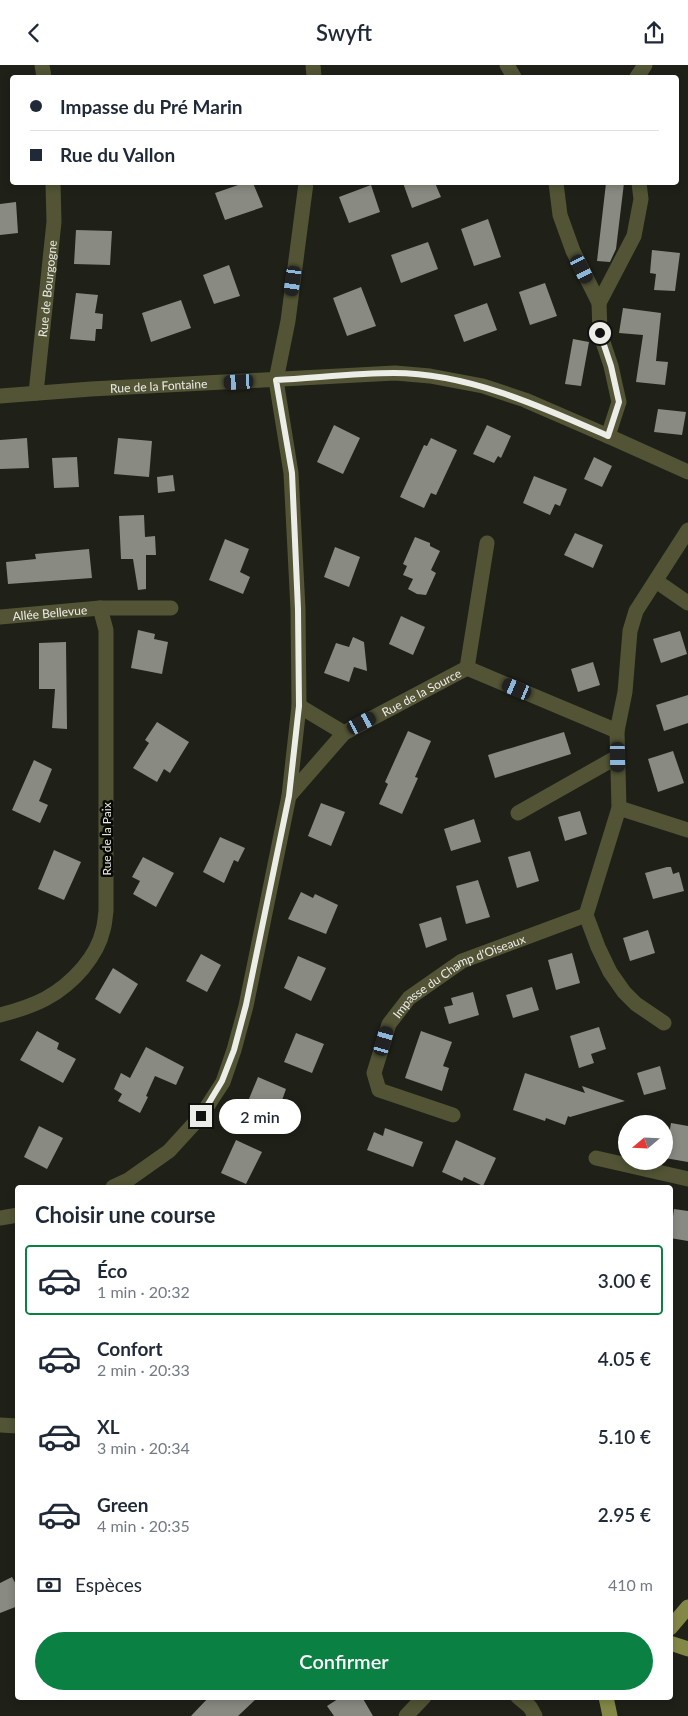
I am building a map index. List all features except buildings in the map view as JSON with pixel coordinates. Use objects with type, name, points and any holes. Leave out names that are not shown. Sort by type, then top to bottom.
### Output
[{"type":"main road","points":[[673,1624],[688,1607]]},
{"type":"main road","points":[[673,1644],[688,1649]]},
{"type":"street","name":"Rue de Bourgogne","points":[[36,393],[54,222],[53,185]]},
{"type":"street","points":[[118,1185],[128,1181],[169,1151],[201,1116],[222,1081],[234,1050],[246,1005],[289,796],[299,706],[298,609],[292,473],[276,380],[288,321],[306,185]]},
{"type":"street","points":[[556,185],[560,215],[573,251],[600,303]]},
{"type":"street","points":[[608,436],[619,402],[611,366],[600,333],[600,303],[634,235],[641,199],[639,185]]},
{"type":"street","name":"Rue de la Fontaine","points":[[0,396],[395,373],[430,376],[482,386],[525,400],[688,473]]},
{"type":"street","points":[[664,1023],[636,1004],[624,992],[610,972],[602,956],[586,915],[619,808],[617,731],[625,692],[630,631],[636,611],[688,530]]},
{"type":"street","name":"Rue de la Source","points":[[467,668],[487,543]]},
{"type":"street","points":[[656,581],[688,603]]},
{"type":"street","name":"Allée Bellevue","points":[[0,617],[100,608],[171,608]]},
{"type":"street","name":"Rue de la Paix","points":[[0,1015],[26,1009],[53,996],[71,982],[93,956],[103,931],[106,911],[106,630],[100,608]]},
{"type":"street","name":"Rue de la Source","points":[[467,668],[617,731]]},
{"type":"street","name":"Rue de la Source","points":[[289,796],[344,733],[467,668]]},
{"type":"street","points":[[299,706],[344,733]]},
{"type":"street","points":[[518,813],[618,757]]},
{"type":"street","points":[[619,808],[688,831]]},
{"type":"street","name":"Impasse du Champ d'Oiseaux","points":[[453,1115],[379,1089],[374,1073],[388,1024],[409,998],[462,961],[586,915]]},
{"type":"street","points":[[596,1158],[688,1179]]},
{"type":"street","points":[[0,1219],[15,1216]]},
{"type":"street","points":[[0,1425],[15,1426]]},
{"type":"street","points":[[406,1716],[421,1700]]},
{"type":"street","points":[[522,1700],[530,1707],[535,1716]]},
{"type":"route","points":[[201,1116],[222,1081],[234,1050],[246,1005],[289,796],[299,706],[298,609],[292,473],[276,380],[395,373],[430,376],[482,386],[525,400],[608,436],[619,402],[611,366],[600,333]]}]
